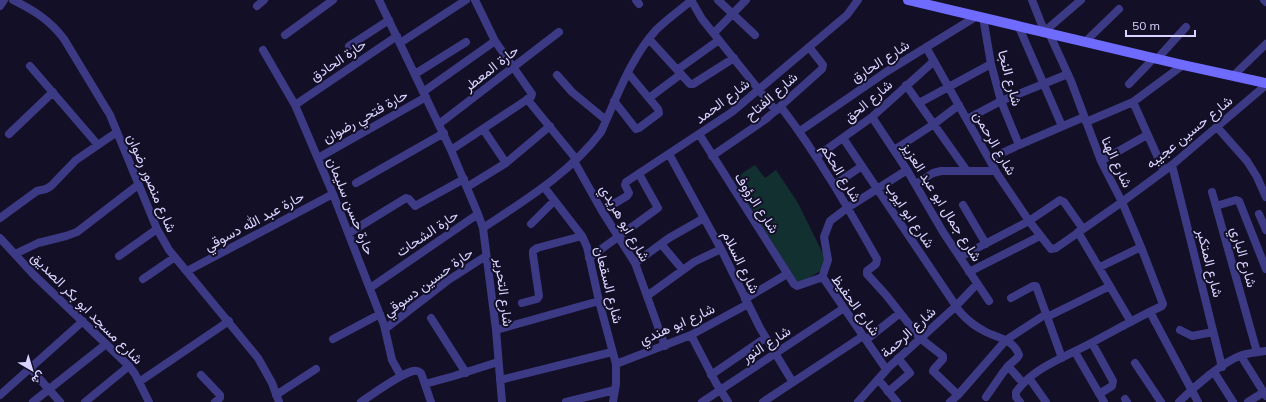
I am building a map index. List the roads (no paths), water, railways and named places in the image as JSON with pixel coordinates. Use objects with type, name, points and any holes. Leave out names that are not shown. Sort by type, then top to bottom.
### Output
[{"type":"main road","points":[[908,0],[1266,84]]},
{"type":"street","points":[[0,6],[4,0]]},
{"type":"street","name":"شارع منصور رضوان","points":[[12,0],[38,13],[49,21],[58,31],[105,106],[165,245],[258,358],[268,374],[278,398]]},
{"type":"street","points":[[258,6],[264,0]]},
{"type":"street","points":[[285,35],[333,0]]},
{"type":"street","name":"شارع التحرير","points":[[380,0],[452,150],[483,228],[496,330],[502,402]]},
{"type":"street","name":"حارة الحادق","points":[[295,105],[398,39],[466,0]]},
{"type":"street","points":[[452,150],[532,96],[495,41],[475,0]]},
{"type":"street","points":[[483,228],[544,187],[575,160],[597,137],[601,132],[628,73],[649,39],[666,20],[692,0]]},
{"type":"street","name":"شارع الحكم","points":[[692,0],[702,19],[760,90],[800,131],[834,185],[875,256],[877,261],[876,264],[868,270],[867,274],[900,313]]},
{"type":"street","points":[[718,0],[755,35]]},
{"type":"street","points":[[648,98],[679,72],[717,36],[733,14],[746,0]]},
{"type":"street","name":"شارع الحمد","points":[[602,211],[628,196],[625,183],[732,112],[760,90],[847,15],[858,0]]},
{"type":"street","name":"شارع الهنا","points":[[1033,0],[1046,32],[1068,74],[1101,161],[1122,202],[1162,302],[1162,306],[1150,312]]},
{"type":"street","points":[[1046,32],[1081,0]]},
{"type":"street","points":[[1085,42],[1119,9]]},
{"type":"street","name":"شارع الحارق","points":[[800,131],[868,83],[980,17]]},
{"type":"street","name":"شارع النجا","points":[[980,17],[1001,101],[1019,144]]},
{"type":"street","points":[[349,46],[389,20]]},
{"type":"street","points":[[1018,25],[1062,126]]},
{"type":"street","points":[[1129,84],[1186,27]]},
{"type":"street","name":"حارة المعطر","points":[[439,124],[558,32]]},
{"type":"street","points":[[649,39],[688,83],[691,84],[734,58]]},
{"type":"street","name":"حارة فتحي رضوان","points":[[318,158],[425,94],[495,41]]},
{"type":"street","points":[[415,74],[466,42]]},
{"type":"street","points":[[1233,76],[1266,44]]},
{"type":"street","name":"شارع الفتاح","points":[[712,156],[779,109],[823,67],[809,47]]},
{"type":"street","name":"شارع الرحمن","points":[[926,48],[995,171],[1029,222],[1049,248]]},
{"type":"street","name":"حارة حسن سليمان","points":[[263,50],[295,105],[318,158],[380,314],[392,360],[401,376]]},
{"type":"street","name":"شارع الحق","points":[[816,158],[872,117],[934,61]]},
{"type":"street","points":[[919,103],[991,64]]},
{"type":"street","points":[[989,159],[1019,144],[1062,126],[1133,102],[1183,65]]},
{"type":"street","points":[[30,66],[98,145]]},
{"type":"street","points":[[614,101],[636,129],[659,113],[658,109],[628,73]]},
{"type":"street","points":[[966,119],[1001,101],[1068,74]]},
{"type":"street","points":[[557,75],[572,92],[606,120]]},
{"type":"street","name":"شارع حسين عجيبه","points":[[1049,248],[1054,249],[1081,231],[1172,165],[1266,84]]},
{"type":"street","points":[[906,85],[967,171]]},
{"type":"street","points":[[9,134],[53,92]]},
{"type":"street","name":"شارع ابو هريدي","points":[[527,99],[550,126],[575,160],[602,211],[635,263],[665,346]]},
{"type":"street","points":[[1133,102],[1164,171]]},
{"type":"street","points":[[894,150],[959,106]]},
{"type":"street","name":"شارع جمال ابو عبد العزيز","points":[[872,117],[916,184],[936,220],[989,301]]},
{"type":"street","points":[[467,188],[506,163],[550,126]]},
{"type":"street","points":[[1217,127],[1247,161],[1257,177],[1266,197]]},
{"type":"street","points":[[483,129],[506,163]]},
{"type":"street","points":[[0,218],[37,191],[52,186],[71,164],[117,132]]},
{"type":"street","points":[[356,183],[444,133]]},
{"type":"street","name":"شارع الرؤوف","points":[[699,134],[794,284]]},
{"type":"street","points":[[1101,161],[1147,135]]},
{"type":"street","name":"شارع ابو ايوب","points":[[844,138],[955,306],[965,318],[983,330],[1006,340]]},
{"type":"street","name":"شارع السلام","points":[[669,154],[721,249],[765,338],[792,381]]},
{"type":"street","name":"شارع المتكبر","points":[[1172,165],[1222,367]]},
{"type":"street","points":[[834,185],[862,166]]},
{"type":"street","points":[[822,278],[828,260],[824,237],[826,228],[830,221],[847,208],[907,170]]},
{"type":"street","points":[[916,184],[933,173],[941,171],[995,171]]},
{"type":"street","points":[[589,258],[658,208],[639,174]]},
{"type":"street","points":[[349,233],[406,198],[409,199],[415,206],[464,179]]},
{"type":"street","points":[[15,254],[38,243],[77,232],[138,185]]},
{"type":"street","name":"شارع السقعان","points":[[544,187],[582,236],[585,243],[616,364],[617,377],[613,402]]},
{"type":"street","name":"شارع الباري","points":[[1212,192],[1257,352]]},
{"type":"street","name":"حارة عبد الله دسوقي","points":[[187,271],[333,194]]},
{"type":"street","points":[[531,224],[554,200]]},
{"type":"street","points":[[1216,206],[1236,200],[1239,201],[1265,263]]},
{"type":"street","points":[[960,257],[1029,222],[1059,201],[1063,201],[1131,322]]},
{"type":"street","points":[[962,205],[986,244]]},
{"type":"street","name":"حارة الشحات","points":[[370,288],[478,214]]},
{"type":"street","points":[[1259,214],[1266,230]]},
{"type":"street","points":[[635,263],[661,244],[704,218]]},
{"type":"street","points":[[118,256],[157,229]]},
{"type":"street","points":[[522,303],[539,296],[533,250],[582,236]]},
{"type":"street","points":[[970,272],[1040,236]]},
{"type":"street","name":"شارع مسجد ابو بكر الصديق","points":[[0,238],[34,275],[129,366],[149,402]]},
{"type":"street","points":[[661,244],[683,270]]},
{"type":"street","points":[[1100,267],[1141,247]]},
{"type":"street","points":[[647,296],[700,258],[721,249]]},
{"type":"street","name":"حارة حسين دسوقي","points":[[385,329],[446,281],[486,256]]},
{"type":"street","points":[[143,279],[175,257]]},
{"type":"street","name":"شارع ابو هندي","points":[[616,364],[691,335],[746,302],[788,274]]},
{"type":"street","name":"شارع الحفيظ","points":[[794,284],[797,286],[822,278],[826,281],[886,369]]},
{"type":"street","name":"شارع الرحمة","points":[[858,402],[886,369],[978,284]]},
{"type":"street","points":[[1011,298],[1033,286],[1036,286],[1062,358]]},
{"type":"street","points":[[950,402],[958,395],[1006,340],[1047,316],[1110,286]]},
{"type":"street","points":[[496,330],[599,301]]},
{"type":"street","name":"شارع النور","points":[[702,402],[844,308]]},
{"type":"street","points":[[1020,402],[1015,394],[1026,381],[1041,369],[1150,312],[1198,402]]},
{"type":"street","points":[[763,402],[792,381],[864,338],[900,313],[920,338],[943,356],[942,361],[933,371],[958,395]]},
{"type":"street","points":[[333,339],[380,314]]},
{"type":"street","points":[[431,318],[466,373]]},
{"type":"street","points":[[0,395],[83,321]]},
{"type":"street","points":[[139,382],[229,321]]},
{"type":"street","points":[[1180,330],[1192,336],[1213,332]]},
{"type":"street","points":[[691,335],[711,375],[728,402]]},
{"type":"street","points":[[711,375],[765,338]]},
{"type":"street","points":[[986,397],[1008,366],[1017,358],[1019,354],[1017,350],[1006,340]]},
{"type":"street","points":[[1092,343],[1113,382],[1112,386],[1099,394]]},
{"type":"street","points":[[33,402],[106,344]]},
{"type":"street","points":[[1180,402],[1191,391],[1222,367],[1241,356],[1266,351]]},
{"type":"street","points":[[500,380],[612,352]]},
{"type":"street","points":[[1075,352],[1104,402]]},
{"type":"street","points":[[1241,356],[1265,394],[1248,402]]},
{"type":"street","points":[[888,392],[910,373],[898,358]]},
{"type":"street","points":[[425,384],[466,373],[498,362]]},
{"type":"street","points":[[1135,363],[1161,402]]},
{"type":"street","points":[[85,402],[129,366]]},
{"type":"street","points":[[1008,366],[1026,381],[1046,402]]},
{"type":"street","points":[[30,368],[60,402]]},
{"type":"street","points":[[278,398],[316,369]]},
{"type":"street","points":[[361,402],[411,371],[418,371],[421,373],[431,402]]},
{"type":"street","points":[[1214,372],[1233,402]]},
{"type":"street","points":[[201,375],[220,395],[220,398],[215,402]]},
{"type":"street","points":[[878,379],[897,402]]},
{"type":"street","points":[[566,402],[615,390]]}]
